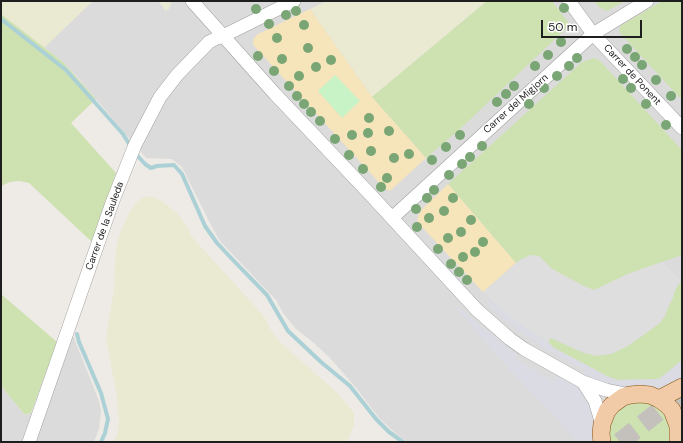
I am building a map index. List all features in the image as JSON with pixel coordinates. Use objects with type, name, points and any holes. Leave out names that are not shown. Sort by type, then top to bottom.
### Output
[{"type":"main road","points":[[659,399],[682,387]]},
{"type":"main road","points":[[600,435],[604,417],[612,405],[623,397],[640,394],[650,395],[659,399],[672,410],[679,429]]},
{"type":"street","points":[[192,1],[275,94],[477,310],[510,339],[583,382],[606,390],[630,395]]},
{"type":"street","name":"Carrer de la Sauleda","points":[[29,442],[112,203],[133,151],[160,97],[177,75],[209,42],[294,1]]},
{"type":"street","name":"Carrer de Ponent","points":[[569,1],[593,34],[682,128]]},
{"type":"street","name":"Carrer del Migjorn","points":[[392,218],[593,34],[647,1]]},
{"type":"street","points":[[583,382],[595,401],[600,435]]},
{"type":"shaded area","points":[[1,1],[682,1],[682,442],[407,442],[379,418],[357,389],[330,358],[296,329],[283,313],[276,300],[220,241],[182,167],[172,159],[146,158],[63,62],[1,14]]},
{"type":"shaded area","points":[[530,255],[539,256],[552,269],[585,287],[594,290],[628,274],[662,262],[681,281],[676,288],[665,316],[660,323],[628,346],[611,354],[596,356],[584,353],[551,338],[548,342],[543,340],[502,310],[483,292],[516,263]]},
{"type":"shaded area","points":[[448,299],[516,354],[514,358],[553,381],[556,375],[568,381],[585,394],[595,416],[594,431],[591,442],[577,442],[552,413],[506,366]]},
{"type":"shaded area","points":[[489,299],[521,325],[548,342],[554,348],[607,376],[617,380],[659,379],[682,360],[682,380],[666,388],[643,387],[621,389],[603,386],[582,374],[585,370],[545,349],[508,323],[486,303]]},
{"type":"shaded area","points":[[72,333],[99,401],[101,411],[99,429],[94,442],[1,442],[1,388],[2,387],[25,415],[46,408]]},
{"type":"green space","points":[[1,1],[93,1],[44,48],[1,14]]},
{"type":"green space","points":[[158,1],[170,1],[171,4],[169,9],[166,11]]},
{"type":"green space","points":[[327,1],[487,1],[372,97],[310,9]]},
{"type":"green space","points":[[487,1],[552,1],[570,25],[460,129],[426,158],[372,97]]},
{"type":"green space","points":[[594,1],[625,1],[607,11],[600,8]]},
{"type":"green space","points":[[662,1],[682,1],[682,100],[619,32],[620,26]]},
{"type":"green space","points":[[1,14],[63,62],[96,99],[71,123],[116,173],[92,242],[29,183],[19,181],[10,182],[1,186]]},
{"type":"green space","points":[[594,58],[600,61],[682,150],[682,255],[628,274],[595,290],[586,287],[552,269],[539,256],[521,259],[516,263],[448,184],[582,62]]},
{"type":"green space","points":[[335,75],[360,101],[342,118],[318,91]]},
{"type":"green space","points":[[151,196],[162,201],[177,213],[192,237],[265,318],[272,332],[283,345],[332,388],[354,413],[354,425],[347,442],[114,442],[118,433],[119,421],[116,391],[106,339],[114,289],[116,247],[128,215],[135,204],[142,198]]},
{"type":"green space","points":[[682,279],[682,360],[659,379],[617,380],[554,348],[548,342],[551,338],[584,353],[611,354],[627,346],[660,323],[673,298],[676,288]]},
{"type":"green space","points":[[1,294],[57,342],[31,413],[25,415],[2,387],[1,388]]},
{"type":"green space","points":[[636,402],[645,402],[655,406],[663,413],[669,423],[670,442],[611,442],[609,431],[616,414],[622,408]]},
{"type":"sand","points":[[310,9],[372,97],[426,158],[390,191],[384,188],[254,46],[254,38],[258,34]]},
{"type":"sand","points":[[448,184],[516,263],[483,292],[419,224],[417,219],[424,207]]},
{"type":"waterway","points":[[1,19],[66,70],[123,134],[131,147]]},
{"type":"waterway","points":[[135,153],[151,168],[157,166],[174,165],[182,174],[205,226],[217,243],[267,295],[288,331],[321,362],[350,386],[376,419],[389,432],[403,442]]},
{"type":"waterway","points":[[77,334],[101,393],[108,419],[105,433],[101,442]]},
{"type":"tunnel","points":[[620,442],[681,394]]}]
